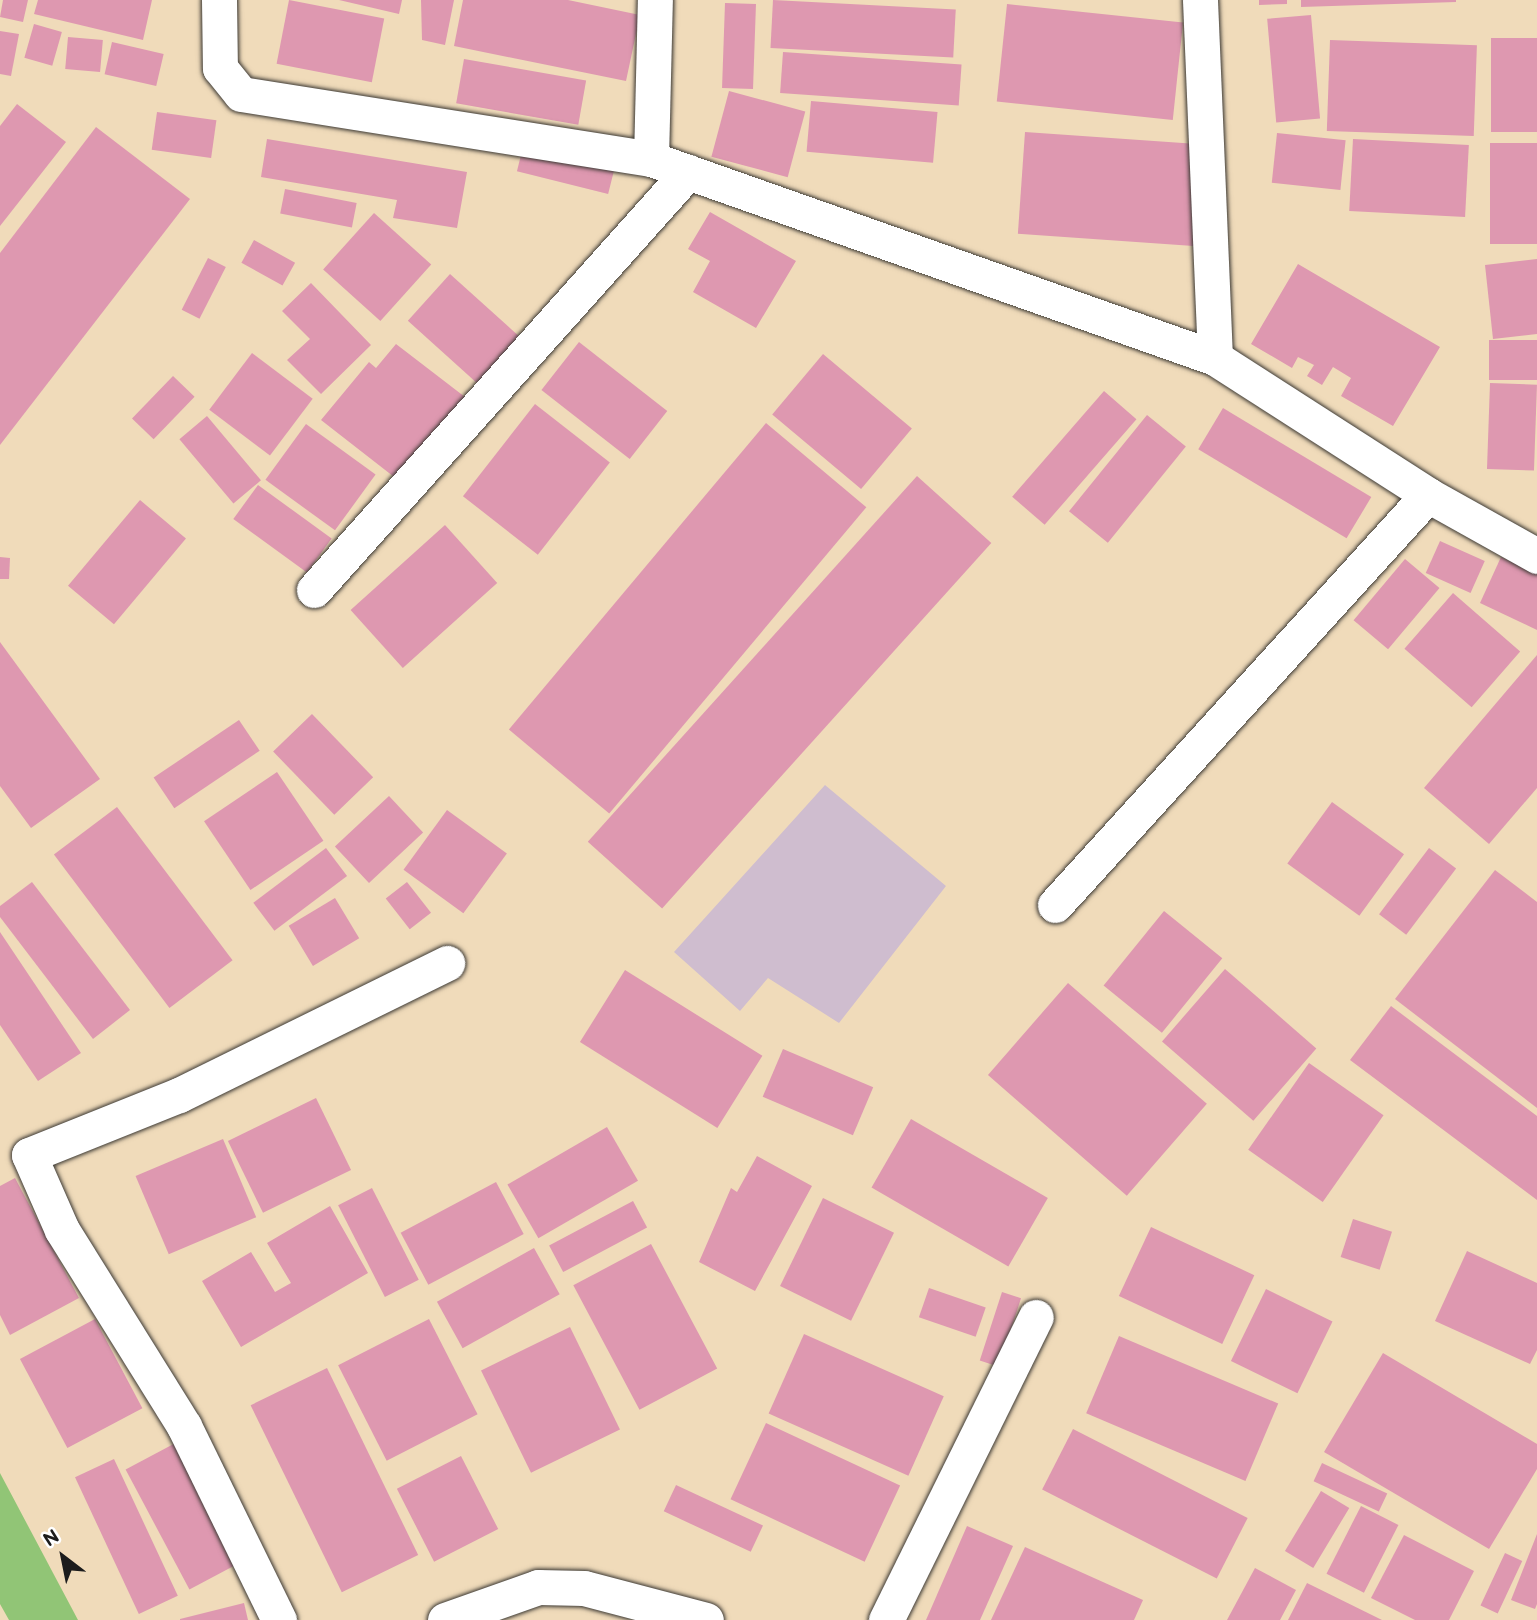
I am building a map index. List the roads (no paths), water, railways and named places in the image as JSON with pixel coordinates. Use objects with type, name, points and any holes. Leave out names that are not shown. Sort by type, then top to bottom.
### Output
[{"type":"street","points":[[219,0],[220,68],[241,94],[651,159],[1216,358],[1428,495],[1537,556]]},
{"type":"street","points":[[651,159],[655,0]]},
{"type":"street","points":[[1200,0],[1216,358]]},
{"type":"street","points":[[314,590],[688,172]]},
{"type":"street","points":[[1055,905],[1428,495]]},
{"type":"street","points":[[279,1620],[184,1426],[62,1230],[29,1155],[180,1094],[447,963]]},
{"type":"street","points":[[886,1620],[1036,1317]]},
{"type":"street","points":[[445,1620],[538,1587],[584,1588],[706,1620]]}]
